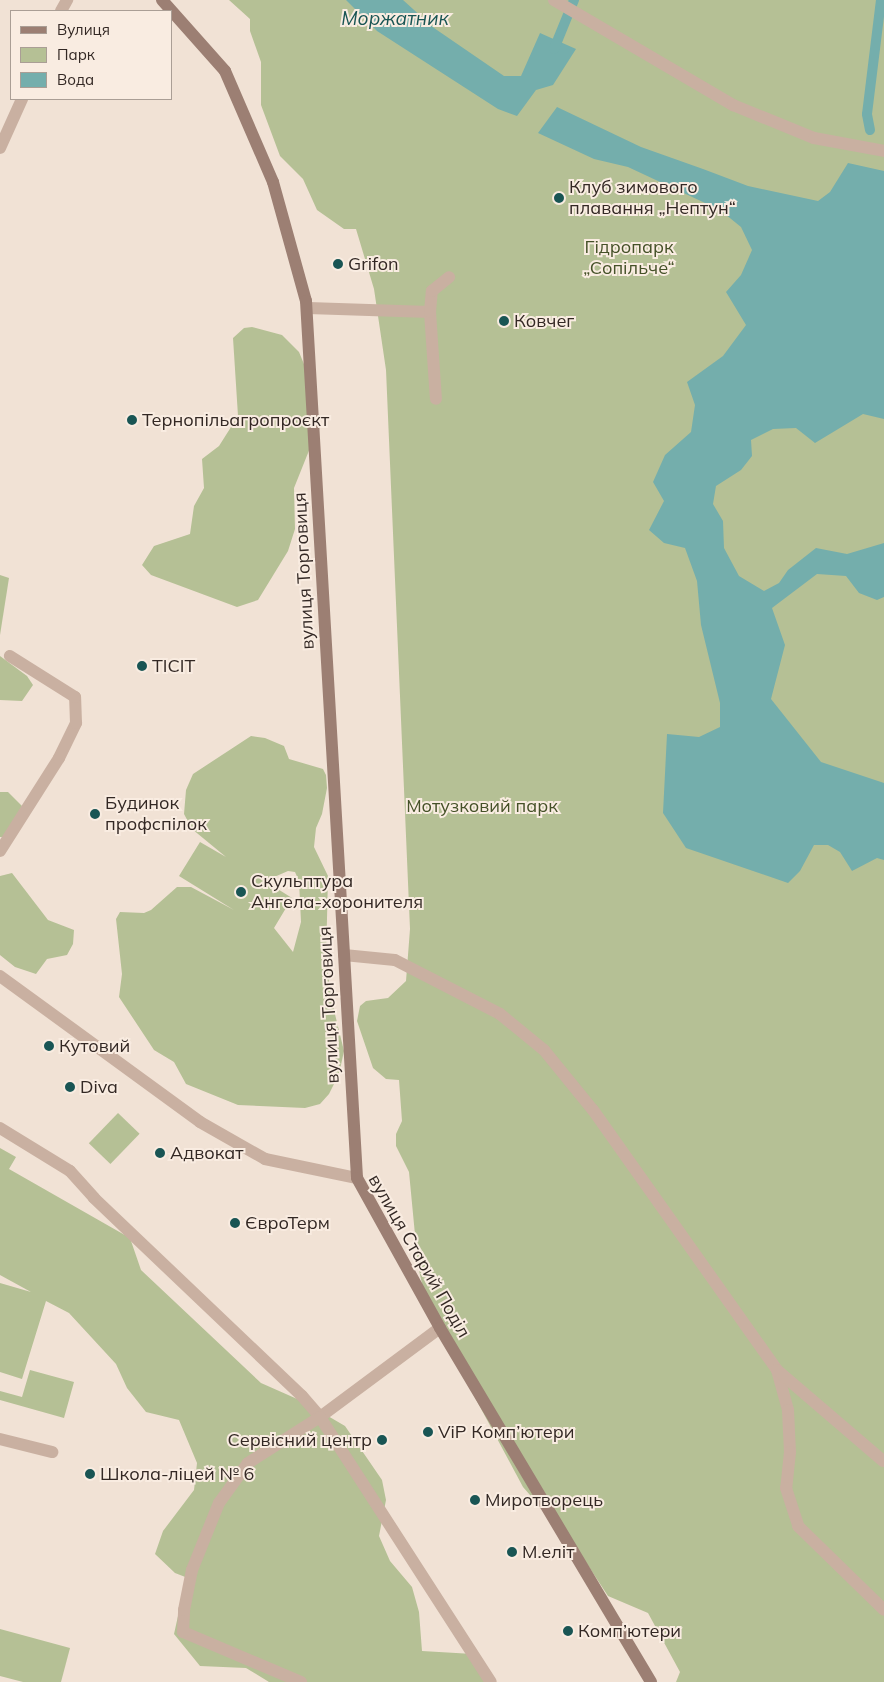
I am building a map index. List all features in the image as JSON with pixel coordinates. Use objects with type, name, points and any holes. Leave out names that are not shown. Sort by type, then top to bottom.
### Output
[{"type":"main road","name":"вулиця Торговиця","points":[[162,0],[171,10]]},
{"type":"main road","name":"вулиця Торговиця","points":[[172,11],[225,71],[273,182],[308,308],[357,1178]]},
{"type":"main road","name":"вулиця Старий Поділ","points":[[357,1178],[440,1328],[650,1682]]},
{"type":"street","points":[[554,0],[733,105],[814,138],[884,151]]},
{"type":"street","points":[[0,148],[22,100]]},
{"type":"street","points":[[436,399],[430,312],[432,290],[449,277]]},
{"type":"street","points":[[308,308],[430,312]]},
{"type":"street","points":[[0,851],[59,758],[76,723],[75,698],[10,656]]},
{"type":"street","points":[[344,955],[395,960],[500,1014],[544,1050],[593,1110],[777,1370],[883,1461]]},
{"type":"street","name":"вулиця Старий Поділ","points":[[0,976],[200,1122],[232,1141],[265,1159],[357,1178]]},
{"type":"street","points":[[0,1128],[70,1171],[94,1198],[302,1396],[320,1417],[491,1682]]},
{"type":"street","points":[[301,1682],[183,1632],[184,1610],[192,1570],[219,1504],[248,1463],[320,1417],[440,1328]]},
{"type":"street","points":[[777,1370],[788,1410],[790,1452],[786,1488],[798,1526],[884,1610]]},
{"type":"street","points":[[0,1439],[52,1452]]},
{"type":"green space","name":"Гідропарк „Сопільче“","points":[[229,0],[884,0],[884,1682],[676,1682],[680,1672],[648,1613],[608,1596],[578,1550],[523,1487],[428,1310],[418,1266],[409,1172],[396,1146],[396,1134],[402,1121],[399,1080],[386,1079],[373,1068],[357,1021],[360,1006],[366,1001],[388,998],[406,981],[410,929],[386,370],[374,289],[356,229],[344,229],[317,210],[303,179],[280,156],[261,105],[261,62],[250,31],[250,19]]},
{"type":"green space","points":[[252,327],[282,335],[299,352],[306,369],[312,443],[294,488],[295,529],[288,551],[258,600],[237,607],[151,575],[142,565],[154,546],[190,534],[194,506],[204,488],[202,459],[219,446],[238,416],[233,338],[244,328]]},
{"type":"green space","points":[[0,575],[9,578],[0,635]]},
{"type":"green space","points":[[0,656],[27,676],[33,685],[22,701],[0,700]]},
{"type":"green space","points":[[251,736],[265,738],[284,746],[289,759],[323,769],[326,775],[327,788],[322,814],[316,828],[314,847],[328,876],[326,961],[332,1002],[344,1051],[339,1074],[329,1094],[320,1104],[305,1108],[238,1105],[186,1084],[174,1062],[154,1050],[119,997],[122,974],[116,919],[120,912],[144,913],[151,910],[177,887],[191,887],[234,910],[179,876],[200,842],[226,857],[192,829],[184,814],[186,790],[193,774]],"holes":[[[288,871],[295,872],[299,881],[301,922],[293,952],[274,928],[292,898],[265,881]]]},
{"type":"green space","points":[[0,792],[8,792],[22,806],[4,837],[0,837]]},
{"type":"green space","points":[[12,873],[48,920],[74,930],[73,944],[67,955],[47,959],[36,974],[15,967],[0,955],[0,876]]},
{"type":"green space","points":[[118,1113],[140,1134],[110,1164],[89,1143]]},
{"type":"green space","points":[[0,1148],[16,1157],[9,1169],[130,1238],[141,1270],[261,1383],[304,1402],[345,1426],[382,1480],[386,1500],[379,1536],[390,1561],[412,1587],[419,1612],[422,1651],[473,1654],[489,1682],[269,1682],[246,1668],[200,1666],[174,1634],[182,1598],[193,1580],[175,1573],[155,1554],[163,1531],[194,1490],[197,1463],[179,1420],[146,1412],[127,1388],[116,1364],[69,1313],[46,1301],[22,1379],[0,1372],[0,1283],[31,1292],[0,1275]]},
{"type":"green space","points":[[30,1370],[74,1382],[64,1418],[0,1400],[0,1391],[22,1397]]},
{"type":"green space","points":[[0,1629],[70,1648],[61,1682],[23,1682],[0,1676]]},
{"type":"water","name":"Моржатник","points":[[346,0],[403,0],[434,28],[504,76],[521,76],[540,33],[576,49],[553,85],[536,90],[517,116],[498,109],[377,31]]},
{"type":"water","points":[[557,107],[641,147],[748,186],[818,201],[830,192],[848,163],[884,171],[884,419],[863,414],[815,443],[796,428],[773,429],[751,440],[752,456],[741,470],[716,486],[713,504],[723,521],[724,548],[739,576],[764,591],[779,583],[788,570],[816,548],[847,554],[884,543],[884,597],[877,600],[859,593],[846,576],[817,574],[772,608],[785,645],[771,699],[821,762],[884,783],[884,860],[877,858],[852,871],[840,852],[828,845],[814,845],[800,871],[788,883],[686,848],[663,813],[667,734],[699,737],[720,727],[720,703],[701,625],[697,581],[685,548],[664,543],[649,530],[664,501],[653,482],[665,455],[691,432],[695,405],[687,382],[723,356],[746,325],[726,292],[741,275],[752,250],[741,227],[720,210],[628,167],[594,159],[538,133]]},
{"type":"waterway","points":[[554,49],[574,0]]},
{"type":"waterway","points":[[870,130],[867,114],[881,0]]},
{"type":"place","name":"Клуб зимового плавання „Нептун“","points":[[559,198]]},
{"type":"place","name":"Grifon","points":[[338,264]]},
{"type":"place","name":"Ковчег","points":[[504,321]]},
{"type":"place","name":"Тернопільагропроєкт","points":[[132,420]]},
{"type":"place","name":"ТІСІТ","points":[[142,666]]},
{"type":"place","name":"Будинок профспілок","points":[[95,814]]},
{"type":"place","name":"Скульптура Ангела-хоронителя","points":[[241,892]]},
{"type":"place","name":"Кутовий","points":[[49,1046]]},
{"type":"place","name":"Diva","points":[[70,1087]]},
{"type":"place","name":"Адвокат","points":[[160,1153]]},
{"type":"place","name":"ЄвроТерм","points":[[235,1223]]},
{"type":"place","name":"ViP Комп’ютери","points":[[428,1432]]},
{"type":"place","name":"Сервісний центр","points":[[382,1440]]},
{"type":"place","name":"Школа-ліцей № 6","points":[[90,1474]]},
{"type":"place","name":"Миротворець","points":[[475,1500]]},
{"type":"place","name":"М.еліт","points":[[512,1552]]},
{"type":"place","name":"Комп’ютери","points":[[568,1631]]},
{"type":"park label","name":"Мотузковий парк","points":[[482,806]]}]
